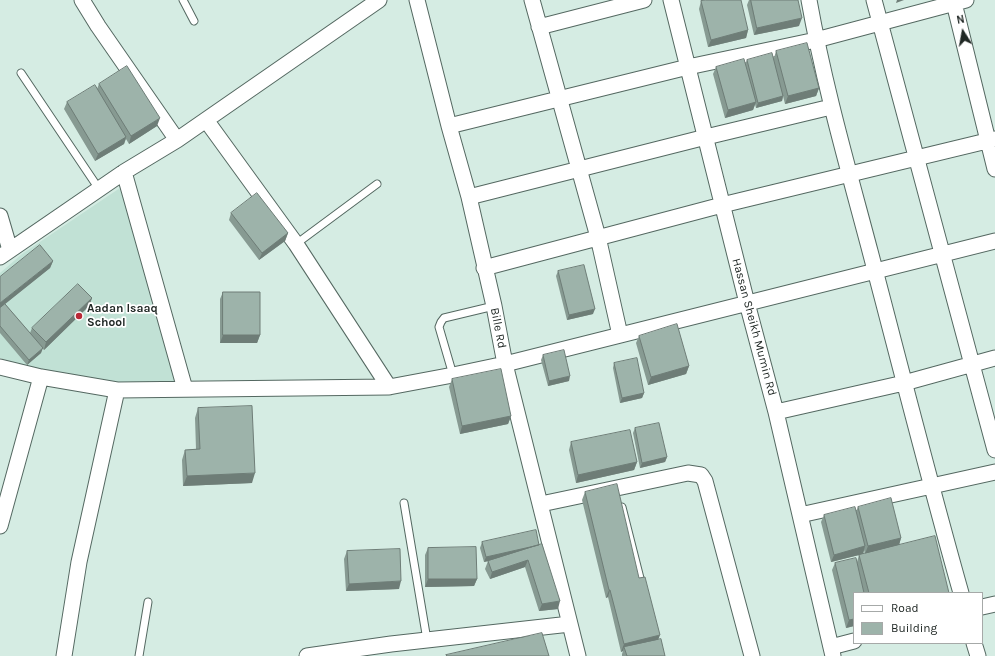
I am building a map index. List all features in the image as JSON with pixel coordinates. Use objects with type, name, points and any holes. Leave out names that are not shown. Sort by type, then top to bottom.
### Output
[{"type":"street","points":[[82,0],[98,26],[177,140]]},
{"type":"street","points":[[0,216],[5,253],[124,172],[177,140],[379,0]]},
{"type":"street","name":"Bille Rd","points":[[417,0],[449,126],[469,197],[484,268],[494,306],[505,364],[578,656]]},
{"type":"street","points":[[532,0],[598,237],[620,335]]},
{"type":"street","points":[[539,27],[644,0]]},
{"type":"street","name":"Hassan Sheikh Mumin Rd","points":[[671,0],[722,205],[776,412],[832,651]]},
{"type":"street","points":[[809,0],[816,40],[832,107],[931,486],[962,592]]},
{"type":"street","points":[[874,0],[995,450]]},
{"type":"street","points":[[449,126],[688,67],[816,40],[958,1],[992,140],[995,169]]},
{"type":"street","points":[[469,197],[706,137],[832,107]]},
{"type":"street","points":[[206,120],[296,244],[389,386]]},
{"type":"street","points":[[484,268],[722,205],[992,140]]},
{"type":"street","points":[[124,172],[185,389]]},
{"type":"street","points":[[0,367],[41,377],[118,390],[389,386],[505,364],[995,241]]},
{"type":"street","points":[[776,412],[904,383],[995,358]]},
{"type":"street","points":[[0,526],[41,377]]},
{"type":"street","points":[[64,656],[79,562],[118,390]]},
{"type":"street","points":[[800,515],[995,472]]},
{"type":"street","points":[[541,504],[618,492],[688,473],[701,475],[704,480],[752,656]]},
{"type":"street","points":[[983,607],[995,604]]},
{"type":"street","points":[[307,656],[391,644],[570,624]]},
{"type":"street","points":[[832,651],[853,641]]},
{"type":"street","points":[[974,644],[978,656]]},
{"type":"lane","points":[[182,0],[194,21]]},
{"type":"lane","points":[[21,73],[99,189]]},
{"type":"lane","points":[[296,244],[376,184]]},
{"type":"lane","points":[[453,375],[440,322],[444,318],[494,306]]},
{"type":"lane","points":[[404,503],[427,640]]},
{"type":"lane","points":[[621,503],[644,595]]},
{"type":"lane","points":[[139,656],[148,602]]},
{"type":"shaded area","name":"Aadan Isaaq School","points":[[120,188],[177,381],[117,383],[40,370],[0,358],[0,273],[22,254]]},
{"type":"building","points":[[741,0],[748,30],[711,40],[701,1]]},
{"type":"building","points":[[751,0],[798,0],[802,18],[757,28]]},
{"type":"building","points":[[807,43],[819,88],[788,96],[776,51]]},
{"type":"building","points":[[772,53],[783,96],[758,103],[747,60]]},
{"type":"building","points":[[744,59],[756,102],[728,110],[716,67]]},
{"type":"building","points":[[127,66],[160,118],[131,136],[99,84]]},
{"type":"building","points":[[95,85],[126,137],[98,154],[67,102]]},
{"type":"building","points":[[257,193],[288,233],[262,253],[231,213]]},
{"type":"building","points":[[40,245],[53,261],[0,303],[0,277]]},
{"type":"building","points":[[584,265],[595,309],[569,315],[558,271]]},
{"type":"building","points":[[78,284],[92,298],[46,342],[32,328]]},
{"type":"building","points":[[223,292],[260,292],[260,335],[223,335]]},
{"type":"building","points":[[5,304],[43,348],[29,360],[0,326],[0,308]]},
{"type":"building","points":[[677,324],[689,366],[651,377],[639,336]]},
{"type":"building","points":[[564,350],[570,376],[549,381],[543,355]]},
{"type":"building","points":[[637,358],[644,393],[622,398],[614,363]]},
{"type":"building","points":[[501,369],[511,416],[462,426],[452,379]]},
{"type":"building","points":[[252,406],[255,473],[187,476],[185,450],[200,449],[198,408]]},
{"type":"building","points":[[659,423],[667,457],[642,463],[635,428]]},
{"type":"building","points":[[630,430],[637,462],[578,475],[571,442]]},
{"type":"building","points":[[617,484],[639,578],[645,577],[660,635],[624,644],[585,492]]},
{"type":"building","points":[[891,498],[901,538],[868,546],[858,507]]},
{"type":"building","points":[[855,507],[865,546],[834,555],[824,515]]},
{"type":"building","points":[[536,530],[539,545],[486,557],[482,542]]},
{"type":"building","points":[[935,536],[949,592],[869,592],[859,555]]},
{"type":"building","points":[[542,544],[560,601],[542,604],[528,560],[492,572],[488,561]]},
{"type":"building","points":[[476,547],[477,579],[428,579],[428,548]]},
{"type":"building","points":[[400,549],[401,581],[349,584],[347,551]]},
{"type":"building","points":[[856,558],[864,592],[853,592],[853,619],[849,620],[835,563]]},
{"type":"building","points":[[542,633],[549,656],[446,655]]},
{"type":"building","points":[[661,639],[665,656],[627,656],[624,647]]},
{"type":"place","name":"Aadan Isaaq School","points":[[79,316]]}]
